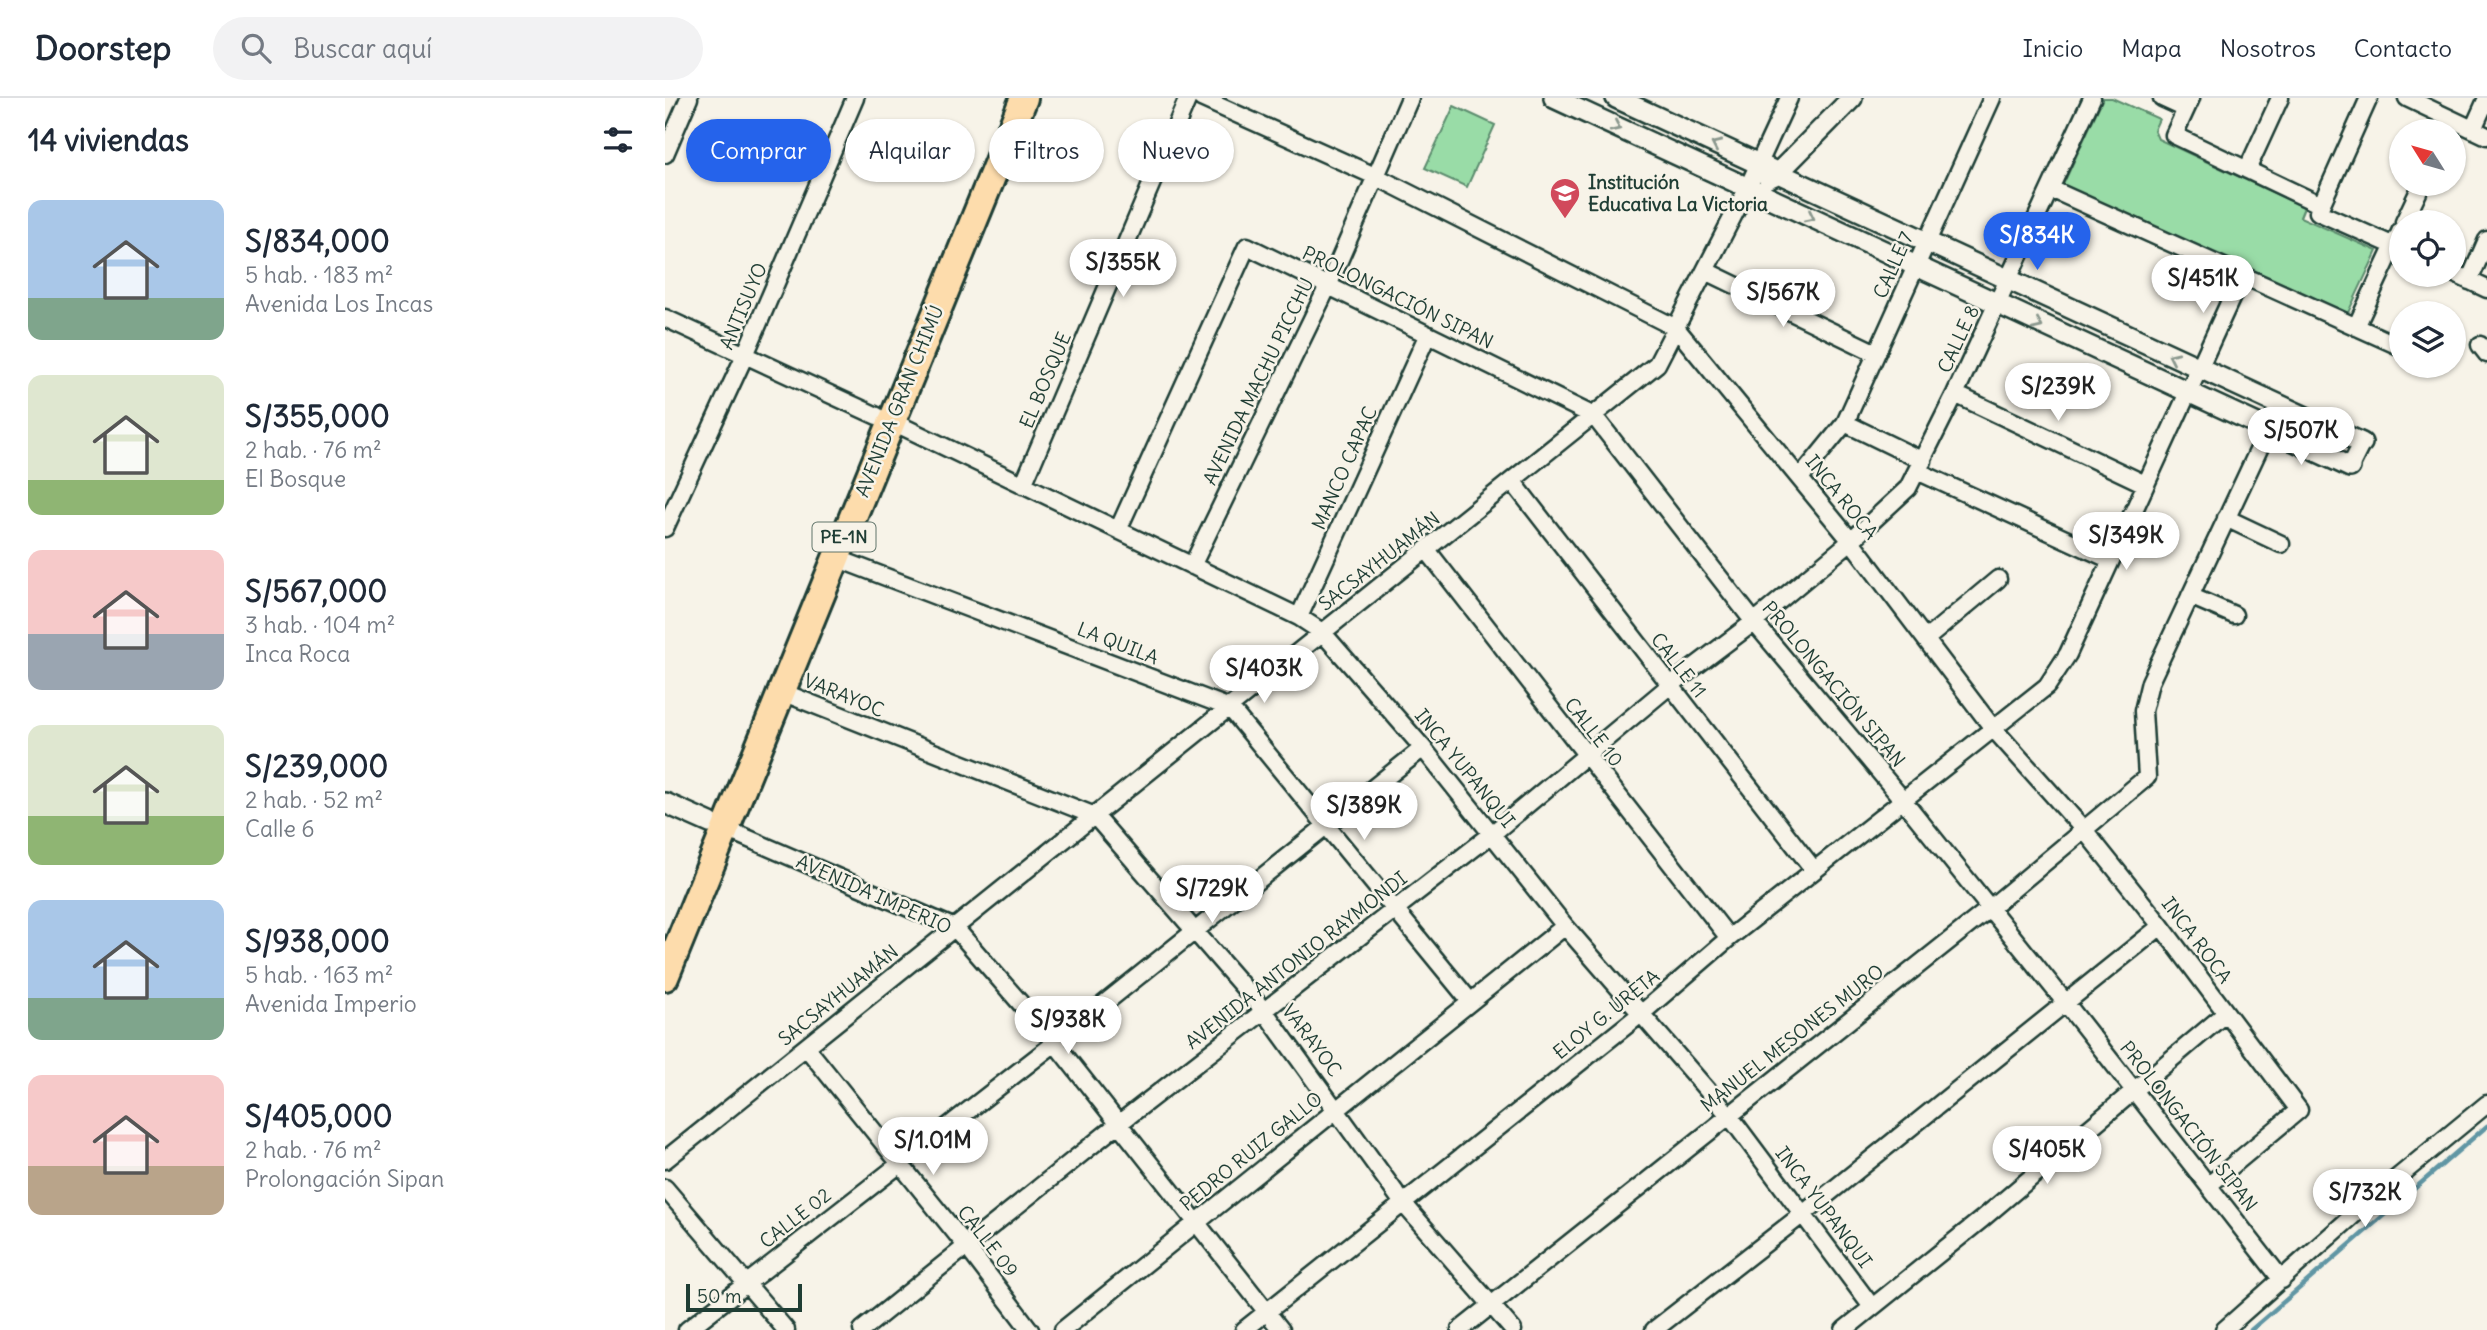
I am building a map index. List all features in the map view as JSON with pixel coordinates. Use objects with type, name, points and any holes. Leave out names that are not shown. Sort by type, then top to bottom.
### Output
[{"type":"highway","name":"AVENIDA GRAN CHIMÚ","points":[[665,933],[782,692],[836,558],[884,418],[1006,98]]},
{"type":"highway","name":"AVENIDA GRAN CHIMÚ","points":[[665,976],[717,826],[884,418],[1024,98]]},
{"type":"street","points":[[665,154],[689,98]]},
{"type":"street","name":"ANTISUYO","points":[[665,528],[745,355],[855,98]]},
{"type":"street","name":"EL BOSQUE","points":[[1023,485],[1188,98]]},
{"type":"street","name":"INCA ROCA","points":[[1201,98],[1377,177],[1677,328],[1851,541],[1992,727],[2085,831],[2161,926],[2299,1111],[2209,1185]]},
{"type":"street","name":"AVENIDA MACHU PICCHU","points":[[1192,566],[1328,286],[1410,98]]},
{"type":"street","points":[[1560,99],[1996,306],[2350,467],[2362,443],[1616,98]]},
{"type":"street","name":"SACSAYHUAMÁN","points":[[665,1160],[1657,364],[1759,165],[1788,98]]},
{"type":"street","points":[[1748,187],[1777,174],[1852,98]]},
{"type":"street","name":"CALLE 7","points":[[1800,478],[1845,423],[1992,98]]},
{"type":"street","name":"CALLE 8","points":[[1851,541],[1908,488],[1920,466],[2092,98]]},
{"type":"street","points":[[2162,98],[2188,104],[2174,135],[2321,205]]},
{"type":"street","points":[[2247,170],[2280,98]]},
{"type":"street","points":[[2369,98],[2318,212],[2389,243]]},
{"type":"street","points":[[2407,98],[2439,119]]},
{"type":"street","points":[[2480,133],[2487,98]]},
{"type":"street","points":[[2051,189],[2389,342]]},
{"type":"street","points":[[2469,281],[2487,240]]},
{"type":"street","name":"PROLONGACIÓN SIPAN","points":[[1118,530],[1247,246],[1594,416],[1754,622],[1903,800],[2282,1280]]},
{"type":"street","points":[[2356,327],[2389,264]]},
{"type":"street","points":[[1706,271],[1876,353]]},
{"type":"street","name":"ELOY G. URETA","points":[[1244,1330],[1642,1013],[1729,938],[1992,727],[2047,686],[2068,654],[2241,277]]},
{"type":"street","points":[[2466,280],[2487,289]]},
{"type":"street","name":"INCA YUPANQUI","points":[[665,318],[884,418],[1299,617],[1322,632],[1423,748],[1565,926],[1728,1114],[1872,1307]]},
{"type":"street","name":"MANCO CAPAC","points":[[1299,617],[1427,336]]},
{"type":"street","points":[[1955,394],[2145,484]]},
{"type":"street","points":[[2234,615],[2190,596],[2280,404]]},
{"type":"street","points":[[1845,423],[1920,466],[2111,560]]},
{"type":"street","name":"CALLE 11","points":[[1513,482],[1668,687],[1814,870]]},
{"type":"street","points":[[2226,518],[2281,544]]},
{"type":"street","name":"AVENIDA ANTONIO RAYMONDI","points":[[862,1330],[1117,1125],[1492,834],[1668,687],[1754,622],[1851,541]]},
{"type":"street","name":"CALLE 10","points":[[1427,550],[1729,938]]},
{"type":"street","name":"LA QUILA","points":[[836,558],[1230,708],[1469,1000]]},
{"type":"street","points":[[1926,639],[1999,579]]},
{"type":"street","name":"MANUEL MESONES MURO","points":[[1460,1330],[1728,1114],[1989,909],[2147,777],[2143,711],[2147,691],[2190,596]]},
{"type":"street","name":"VARAYOC","points":[[782,692],[1095,816],[1265,1012],[1337,1107],[1403,1203],[1513,1330]]},
{"type":"street","name":"CALLE 02","points":[[687,1330],[1055,1043],[1423,748]]},
{"type":"street","name":"AVENIDA IMPERIO","points":[[665,803],[955,928],[1055,1043],[1281,1330]]},
{"type":"street","name":"PEDRO RUIZ GALLO","points":[[1063,1330],[1469,1000],[1565,926]]},
{"type":"street","points":[[1654,1330],[1803,1214],[2161,926]]},
{"type":"street","points":[[1844,1330],[1982,1220],[2226,1013]]},
{"type":"street","name":"CALLE 09","points":[[806,1047],[967,1247],[1030,1330]]},
{"type":"street","points":[[2224,1330],[2375,1196],[2487,1104]]},
{"type":"street","points":[[665,1188],[672,1209],[748,1282],[786,1330]]},
{"type":"green space","points":[[2103,98],[2112,98],[2159,119],[2154,130],[2158,139],[2304,207],[2300,217],[2377,251],[2346,317],[2062,187]]},
{"type":"green space","points":[[1454,106],[1495,125],[1467,187],[1425,168]]},
{"type":"waterway","points":[[2251,1330],[2487,1126]]},
{"type":"place","name":"Institución Educativa La Victoria","points":[[1565,220]]}]
